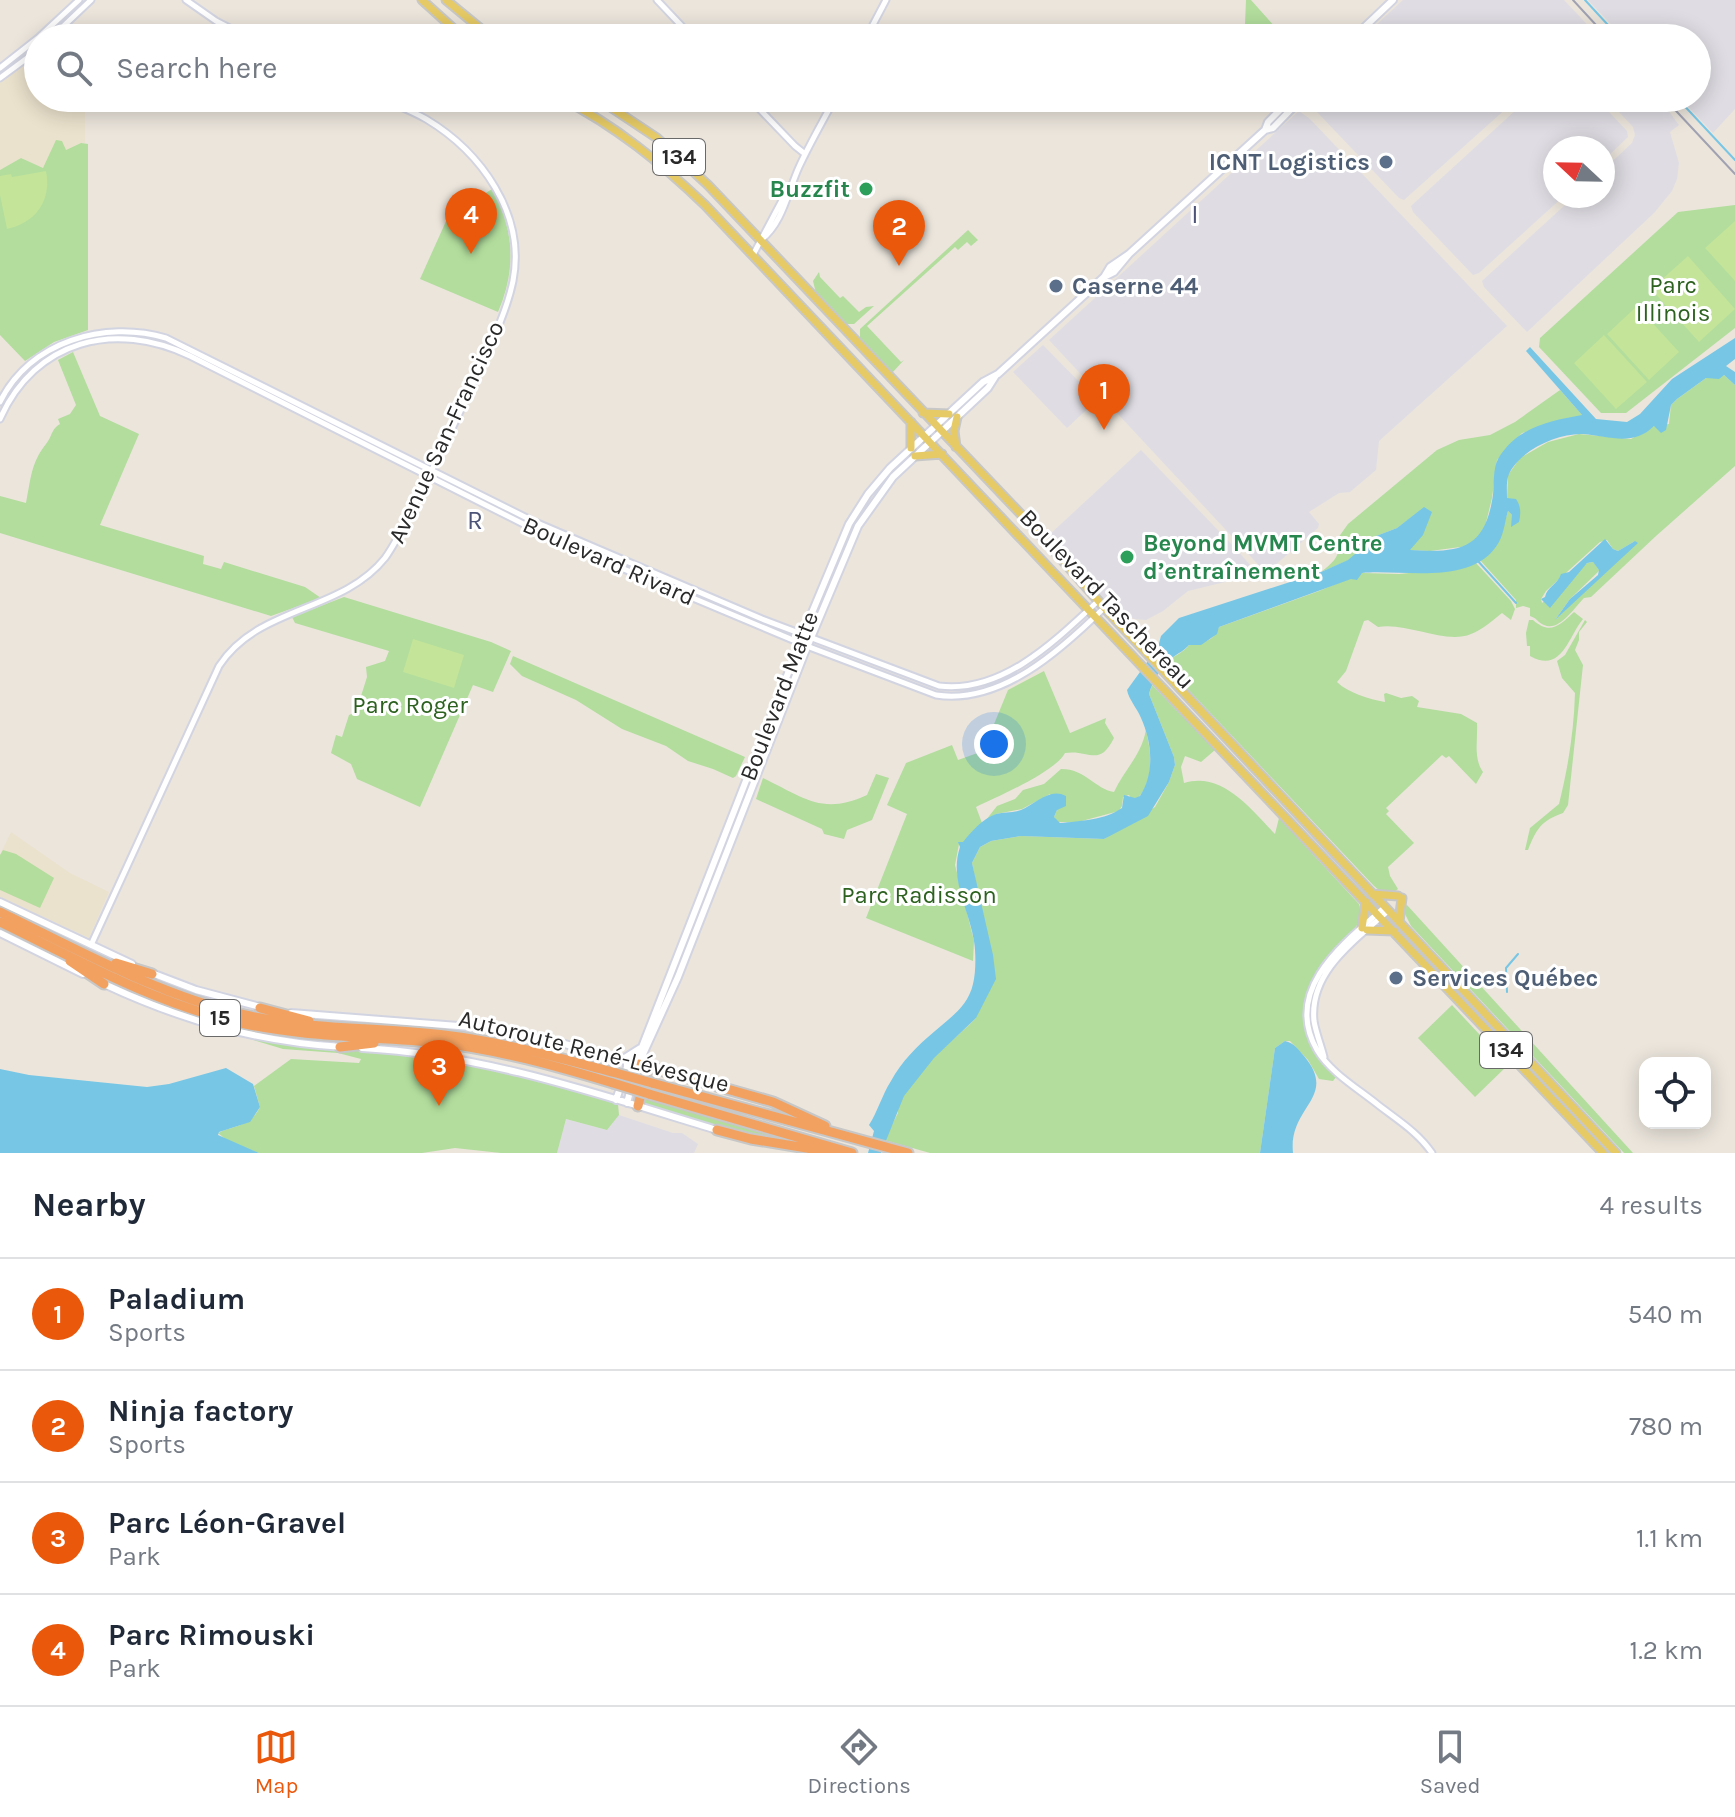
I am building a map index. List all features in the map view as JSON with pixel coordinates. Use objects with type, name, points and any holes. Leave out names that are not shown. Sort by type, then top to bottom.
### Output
[{"type":"highway","name":"Autoroute René-Lévesque","points":[[0,912],[90,950],[163,990],[209,1005],[257,1018],[323,1027],[466,1038],[518,1048],[852,1153]]},
{"type":"highway","name":"Autoroute René-Lévesque","points":[[0,922],[150,994],[226,1020],[297,1033],[413,1041],[500,1053],[614,1078]]},
{"type":"highway","points":[[40,942],[104,984]]},
{"type":"highway","points":[[90,950],[152,974]]},
{"type":"highway","points":[[260,1008],[323,1027]]},
{"type":"highway","points":[[340,1047],[413,1041]]},
{"type":"highway","points":[[639,1064],[779,1104],[842,1135]]},
{"type":"highway","points":[[638,1106],[650,1067]]},
{"type":"highway","name":"Autoroute René-Lévesque","points":[[651,1089],[908,1153]]},
{"type":"highway","points":[[717,1130],[751,1139],[838,1153]]},
{"type":"main road","points":[[422,0],[449,24]]},
{"type":"main road","points":[[446,0],[475,24]]},
{"type":"main road","points":[[1368,24],[1393,0]]},
{"type":"main road","name":"Boulevard Taschereau","points":[[586,112],[645,151],[729,230],[1603,1153]]},
{"type":"main road","name":"Boulevard Taschereau","points":[[619,112],[675,153],[743,222],[1035,529],[1104,608],[1616,1153]]},
{"type":"main road","name":"Boulevard Matte","points":[[639,1064],[678,977],[803,641],[811,638],[865,514],[893,477],[938,429],[988,388],[995,377],[1104,277],[1119,259],[1129,254],[1265,130],[1278,112]]},
{"type":"main road","name":"Boulevard Matte","points":[[1265,130],[1273,128],[1288,112]]},
{"type":"main road","points":[[729,230],[739,229],[743,222]]},
{"type":"main road","points":[[770,273],[772,268],[783,265]]},
{"type":"main road","points":[[911,448],[909,419],[922,411],[953,415],[956,447]]},
{"type":"main road","name":"Boulevard Matte","points":[[627,1103],[642,1047],[852,519],[876,484],[911,448],[928,439]]},
{"type":"main road","points":[[915,456],[942,454]]},
{"type":"main road","points":[[949,461],[952,455],[963,454]]},
{"type":"main road","points":[[1372,894],[1400,897],[1399,922]]},
{"type":"main road","points":[[0,902],[90,950]]},
{"type":"main road","points":[[1366,902],[1364,929],[1394,931]]},
{"type":"main road","points":[[0,933],[156,1008],[211,1026],[276,1041],[450,1056],[509,1069],[717,1130]]},
{"type":"main road","points":[[152,974],[202,993],[260,1008],[319,1016],[484,1028],[551,1040],[639,1064]]},
{"type":"main road","points":[[625,1060],[642,1047]]},
{"type":"main road","points":[[616,1100],[627,1067],[625,1060]]},
{"type":"street","points":[[53,24],[79,0]]},
{"type":"street","points":[[66,24],[91,0]]},
{"type":"street","points":[[186,0],[222,24]]},
{"type":"street","points":[[657,0],[680,24]]},
{"type":"street","points":[[873,24],[886,0]]},
{"type":"street","points":[[0,68],[24,49]]},
{"type":"street","points":[[0,78],[24,60]]},
{"type":"street","name":"Avenue San-Francisco","points":[[90,950],[222,661],[236,644],[257,628],[344,593],[374,571],[393,546],[455,423],[509,298],[515,270],[514,237],[498,191],[472,158],[431,122],[410,112]]},
{"type":"street","points":[[762,112],[805,154]]},
{"type":"street","points":[[753,255],[786,201],[805,154],[828,112]]},
{"type":"street","name":"Boulevard Rivard","points":[[0,402],[10,384],[25,368],[62,344],[108,332],[149,334],[183,345],[557,541],[932,694],[964,696],[989,689],[1038,665],[1063,647],[1104,608]]},
{"type":"street","name":"Boulevard Rivard","points":[[0,419],[18,386],[52,357],[96,340],[143,339],[187,354],[430,473]]},
{"type":"street","points":[[811,638],[931,685],[963,687],[993,677],[1032,658],[1098,601]]},
{"type":"street","points":[[1386,909],[1330,966],[1318,989],[1314,1022],[1325,1058],[1342,1076],[1415,1134],[1432,1153]]},
{"type":"shaded area","points":[[1403,0],[1564,0],[1587,24],[1377,24]]},
{"type":"shaded area","points":[[1588,0],[1735,0],[1735,109],[1713,133],[1693,112],[1711,112],[1711,24],[1611,24]]},
{"type":"shaded area","points":[[24,65],[24,112],[85,112],[85,143],[66,150],[43,168],[21,158],[0,170],[0,82]]},
{"type":"shaded area","points":[[1298,112],[1310,119],[1507,326],[1379,441],[1376,470],[1350,492],[1339,493],[1309,512],[1319,524],[1318,528],[1266,573],[1049,340]]},
{"type":"shaded area","points":[[1317,112],[1502,112],[1404,200]]},
{"type":"shaded area","points":[[1514,112],[1609,112],[1627,131],[1628,137],[1615,149],[1615,136],[1543,136],[1543,208],[1551,208],[1479,273],[1473,275],[1413,212],[1411,206]]},
{"type":"shaded area","points":[[1619,112],[1669,112],[1679,125],[1670,132],[1679,163],[1672,191],[1654,213],[1527,332],[1484,287],[1482,281],[1562,208],[1615,208],[1615,159],[1632,143],[1635,135],[1633,127]]},
{"type":"shaded area","points":[[1043,345],[1097,400],[1067,428],[1013,372]]},
{"type":"shaded area","points":[[1141,450],[1258,574],[1188,591],[1146,620],[1134,619],[1109,605],[1048,536]]},
{"type":"shaded area","points":[[11,832],[70,873],[109,892],[89,938],[0,897],[0,855]]},
{"type":"shaded area","points":[[619,1115],[673,1133],[682,1133],[698,1144],[694,1153],[557,1153],[566,1119],[607,1130]]},
{"type":"green space","points":[[1246,0],[1251,0],[1272,24],[1245,24]]},
{"type":"green space","points":[[56,140],[62,141],[66,150],[81,143],[88,144],[88,330],[54,342],[25,361],[0,335],[0,170],[21,158],[43,168]]},
{"type":"green space","points":[[46,171],[47,191],[40,209],[26,221],[7,229],[0,195],[0,176]]},
{"type":"green space","points":[[492,189],[505,219],[510,250],[508,281],[498,312],[420,279],[452,208],[475,200]]},
{"type":"green space","name":"Parc Illinois","points":[[1735,205],[1735,328],[1626,413],[1601,413],[1539,347],[1540,338],[1678,212]]},
{"type":"green space","points":[[1735,221],[1735,281],[1705,248]]},
{"type":"green space","points":[[968,230],[978,240],[971,246],[967,242],[958,250],[955,247],[867,326],[901,362],[904,360],[892,373],[860,339],[860,329]]},
{"type":"green space","points":[[1688,256],[1735,309],[1699,342],[1651,289]]},
{"type":"green space","points":[[819,272],[840,298],[843,296],[859,312],[874,306],[854,324],[845,324],[816,293],[813,281]]},
{"type":"green space","points":[[1637,306],[1679,352],[1649,380],[1607,334]]},
{"type":"green space","points":[[1604,335],[1647,382],[1616,409],[1574,363]]},
{"type":"green space","points":[[73,352],[100,416],[139,434],[100,525],[204,556],[203,564],[221,569],[224,562],[305,587],[321,598],[271,616],[0,533],[0,496],[26,503],[37,458],[60,424],[58,419],[70,414],[76,405],[58,360]]},
{"type":"green space","points":[[1724,375],[1735,385],[1735,466],[1557,624],[1544,625],[1530,616],[1530,608],[1516,608],[1516,600],[1480,560],[1499,541],[1508,511],[1519,522],[1507,499],[1508,475],[1520,458],[1548,442],[1579,434],[1631,439],[1654,426],[1669,424],[1671,405],[1706,378]],"holes":[[[1607,540],[1618,551],[1635,541],[1555,620],[1570,599],[1600,570],[1593,562],[1587,563],[1542,603],[1546,591],[1600,542]]]},
{"type":"green space","points":[[1560,390],[1583,416],[1522,433],[1497,460],[1484,531],[1468,546],[1430,551],[1409,550],[1424,508],[1397,528],[1376,536],[1349,560],[1321,572],[1336,558],[1338,538],[1348,524],[1437,450],[1459,440],[1490,435],[1515,422]]},
{"type":"green space","points":[[1476,563],[1511,601],[1515,609],[1511,620],[1502,613],[1487,625],[1461,637],[1390,626],[1378,627],[1368,620],[1364,621],[1346,671],[1337,682],[1353,692],[1385,702],[1386,693],[1401,698],[1412,696],[1419,701],[1417,707],[1461,714],[1477,723],[1477,755],[1483,772],[1476,784],[1449,756],[1446,758],[1442,755],[1386,808],[1389,811],[1386,814],[1414,843],[1388,867],[1398,889],[1386,892],[1374,886],[1165,665],[1189,645],[1210,639],[1219,627],[1362,573],[1399,574],[1461,568]]},
{"type":"green space","name":"Parc Roger","points":[[344,597],[491,642],[511,651],[493,692],[473,685],[420,807],[357,779],[351,764],[331,753],[336,735],[342,737],[349,715],[356,712],[367,677],[366,667],[385,661],[389,651],[295,623],[292,617]]},
{"type":"green space","points":[[1574,612],[1583,619],[1557,657],[1541,660],[1530,656],[1526,633],[1529,620],[1549,628],[1559,625]]},
{"type":"green space","points":[[1585,620],[1587,622],[1579,632],[1575,650],[1583,665],[1568,805],[1563,813],[1541,826],[1528,850],[1525,850],[1530,828],[1559,804],[1570,749],[1575,693],[1562,678],[1557,661],[1565,655]]},
{"type":"green space","points":[[413,639],[464,655],[454,688],[403,672]]},
{"type":"green space","points":[[513,656],[745,757],[736,776],[733,778],[688,761],[666,746],[622,729],[576,700],[522,676],[510,664]]},
{"type":"green space","name":"Parc Radisson","points":[[1044,671],[1070,733],[1106,718],[1105,723],[1114,738],[1109,747],[1098,755],[1065,753],[1038,776],[976,807],[982,823],[959,844],[955,865],[974,941],[973,961],[866,918],[907,814],[887,805],[906,763],[952,745],[958,760],[983,751],[1008,690]]},
{"type":"green space","points":[[1152,685],[1215,750],[1201,762],[1185,756],[1181,767],[1184,783],[1211,782],[1223,787],[1246,804],[1275,834],[1279,818],[1359,904],[1359,921],[1318,969],[1305,1005],[1309,1042],[1317,1057],[1336,1077],[1333,1081],[1319,1079],[1308,1060],[1290,1041],[1275,1048],[1260,1153],[930,1153],[884,1140],[908,1088],[976,1018],[977,889],[972,863],[980,847],[991,841],[1021,836],[1104,839],[1155,807],[1175,765],[1149,694]]},
{"type":"green space","points":[[1146,730],[1150,756],[1147,783],[1138,798],[1123,797],[1119,811],[1078,822],[1057,822],[1054,817],[1057,810],[1050,794],[1022,809],[996,814],[986,820],[997,806],[1015,799],[1023,790],[1044,784],[1061,769],[1084,775],[1114,792],[1140,748]]},
{"type":"green space","points":[[876,774],[889,778],[872,820],[847,830],[844,839],[824,834],[822,829],[756,799],[763,778],[813,802],[837,804],[867,795]]},
{"type":"green space","points":[[3,850],[16,854],[54,878],[40,908],[0,890],[0,855]]},
{"type":"green space","points":[[1407,905],[1633,1153],[1624,1153],[1411,926],[1402,908]]},
{"type":"green space","points":[[1452,1005],[1508,1065],[1475,1097],[1418,1038]]},
{"type":"green space","points":[[240,1036],[452,1061],[446,1071],[451,1073],[464,1064],[517,1074],[615,1102],[619,1115],[607,1130],[566,1119],[557,1153],[501,1153],[455,1148],[422,1153],[259,1153],[229,1142],[218,1133],[242,1124],[256,1114],[260,1107],[254,1086],[291,1059],[359,1063],[361,1059],[338,1053],[283,1049]]},
{"type":"green space","points":[[641,1097],[781,1140],[745,1135],[646,1106],[641,1104]]},
{"type":"water","points":[[1735,338],[1735,359],[1726,366],[1735,372],[1735,385],[1724,375],[1719,379],[1706,378],[1671,405],[1666,430],[1661,433],[1654,426],[1629,438],[1573,434],[1552,440],[1522,457],[1509,474],[1507,486],[1507,498],[1516,499],[1519,504],[1519,522],[1511,527],[1512,515],[1508,511],[1499,542],[1488,556],[1473,565],[1436,573],[1362,573],[1357,580],[1351,579],[1219,627],[1217,634],[1201,645],[1189,645],[1168,661],[1149,694],[1174,757],[1175,765],[1169,782],[1148,816],[1104,839],[1021,836],[991,841],[980,847],[972,863],[996,979],[976,1018],[934,1058],[904,1096],[881,1153],[868,1153],[874,1131],[869,1125],[895,1074],[916,1048],[958,1010],[971,992],[975,946],[958,883],[958,842],[963,842],[991,816],[1021,810],[1048,795],[1066,796],[1066,806],[1057,810],[1054,817],[1060,823],[1108,815],[1122,808],[1124,795],[1140,796],[1150,768],[1149,747],[1145,727],[1127,690],[1158,647],[1161,636],[1179,618],[1321,572],[1348,560],[1376,536],[1397,528],[1424,507],[1432,512],[1423,535],[1410,550],[1443,550],[1467,544],[1484,527],[1493,495],[1495,467],[1514,439],[1535,427],[1582,415],[1526,351],[1530,347],[1596,419],[1627,422],[1640,414],[1672,379]]},
{"type":"water","points":[[1605,539],[1618,551],[1635,541],[1638,543],[1555,620],[1570,599],[1598,575],[1599,570],[1593,562],[1587,563],[1550,608],[1541,599],[1561,574],[1569,572]]},
{"type":"water","points":[[1285,1041],[1298,1049],[1313,1070],[1315,1093],[1293,1137],[1293,1153],[1260,1153],[1275,1048]]},
{"type":"water","points":[[226,1068],[253,1084],[260,1107],[250,1122],[219,1132],[218,1135],[259,1153],[0,1153],[0,1069],[29,1075],[147,1087]]},
{"type":"waterway","points":[[1585,0],[1607,24]]},
{"type":"waterway","points":[[1690,112],[1735,160]]},
{"type":"waterway","points":[[1477,560],[1516,603]]},
{"type":"waterway","points":[[1507,992],[1506,968],[1518,954]]},
{"type":"railway","points":[[1573,0],[1595,24]]},
{"type":"railway","points":[[1677,112],[1735,174]]},
{"type":"place","name":"ICNT Logistics","points":[[1386,162]]},
{"type":"place","name":"Buzzfit","points":[[866,189]]},
{"type":"place","name":"Parc Rimouski","points":[[471,254]]},
{"type":"place","name":"Ninja factory","points":[[899,266]]},
{"type":"place","name":"Caserne 44","points":[[1056,286]]},
{"type":"place","name":"Paladium","points":[[1104,430]]},
{"type":"place","name":"Beyond MVMT Centre d’entraînement","points":[[1127,557]]},
{"type":"place","name":"Services Québec","points":[[1396,978]]},
{"type":"place","name":"Parc Léon-Gravel","points":[[439,1106]]},
{"type":"district","name":"I","points":[[1196,214]]},
{"type":"district","name":"R","points":[[476,520]]}]
